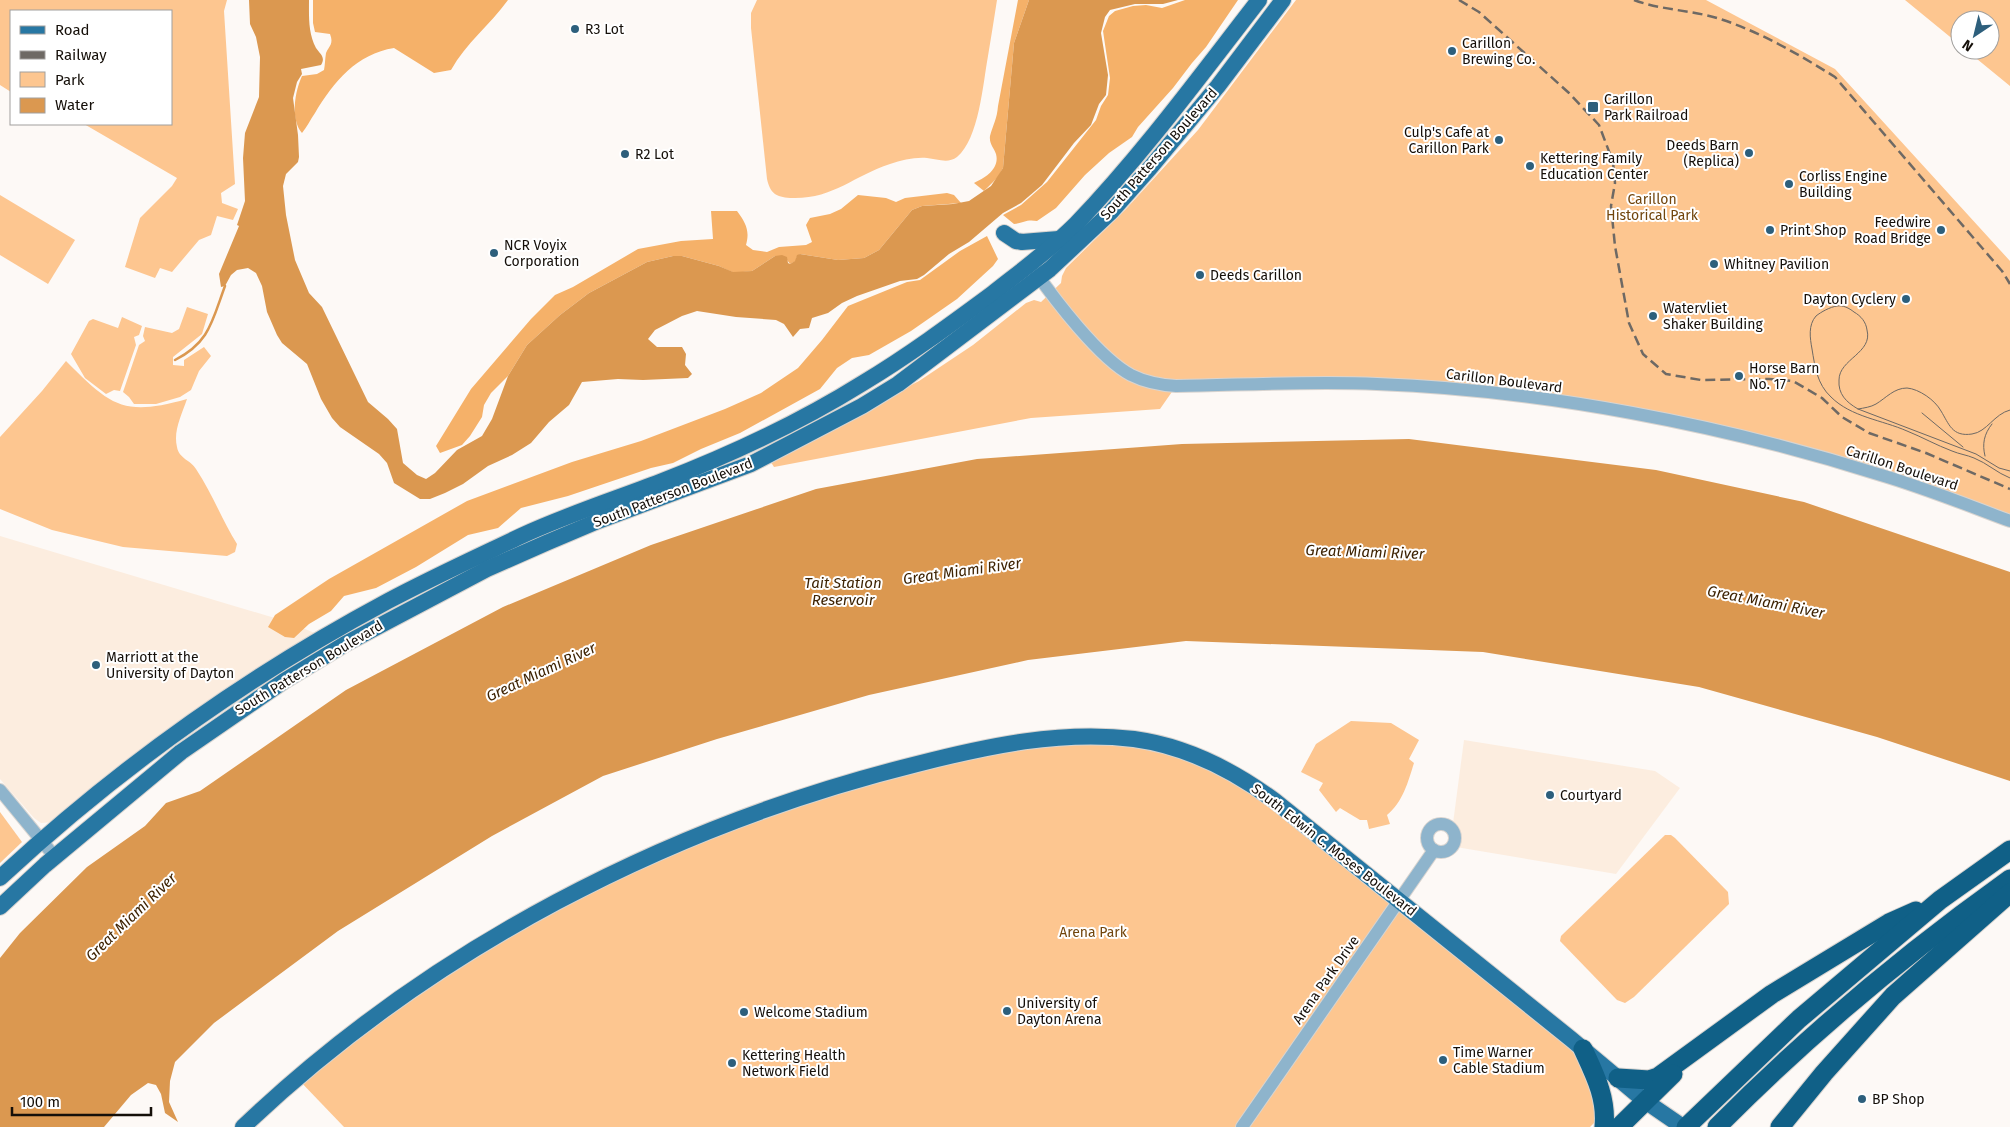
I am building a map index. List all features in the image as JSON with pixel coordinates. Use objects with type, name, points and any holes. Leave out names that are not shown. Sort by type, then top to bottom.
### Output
[{"type":"highway","points":[[1684,1127],[1799,1019],[1940,900],[2010,850]]},
{"type":"highway","points":[[1780,1127],[1893,996],[2008,885]]},
{"type":"highway","points":[[1716,1127],[1777,1068],[1876,980],[1950,922],[2008,885]]},
{"type":"highway","points":[[1618,1078],[1649,1080],[1658,1077],[1772,994],[1889,923],[1940,900]]},
{"type":"highway","points":[[1583,1049],[1598,1080],[1604,1100],[1606,1111],[1604,1127]]},
{"type":"highway","points":[[1619,1127],[1693,1053]]},
{"type":"highway","points":[[1791,1127],[1797,1106]]},
{"type":"main road","name":"South Patterson Boulevard","points":[[0,908],[55,857],[211,729],[284,680],[345,644],[480,573],[546,542],[751,464],[811,434],[898,384],[1035,271],[1059,239],[1148,144],[1259,0]]},
{"type":"main road","name":"South Patterson Boulevard","points":[[0,878],[40,840],[117,778],[211,710],[337,630],[427,581],[523,535],[577,512],[715,460],[814,412],[914,350],[1035,271],[1050,269],[1111,212],[1150,168],[1218,86],[1283,0]]},
{"type":"main road","points":[[1004,233],[1016,241],[1022,242],[1059,239]]},
{"type":"main road","name":"South Edwin C. Moses Boulevard","points":[[243,1127],[274,1098],[374,1016],[488,942],[598,880],[657,852],[763,810],[899,768],[982,748],[1029,741],[1099,736],[1154,743],[1196,756],[1228,770],[1253,785],[1583,1049],[1644,1101],[1684,1127]]},
{"type":"street","name":"Carillon Boulevard","points":[[1035,271],[1088,337],[1108,358],[1132,376],[1152,383],[1176,386],[1376,384],[1497,394],[1637,414],[1753,440],[1855,467],[1917,487],[2010,521]]},
{"type":"street","points":[[0,790],[55,857]]},
{"type":"street","name":"Arena Park Drive","points":[[1242,1127],[1400,902],[1434,850]]},
{"type":"shaded area","points":[[313,0],[508,0],[464,51],[451,70],[434,73],[394,48],[369,56],[358,63],[330,90],[302,133],[298,127],[295,113],[299,82],[302,76],[317,74],[324,70],[326,53],[331,45],[330,34],[315,32]]},
{"type":"shaded area","points":[[1018,0],[1029,0],[1014,43],[1003,168],[998,177],[984,191],[974,183],[987,176],[996,164],[996,154],[991,144],[990,136],[997,115]]},
{"type":"shaded area","points":[[1185,0],[1238,0],[1206,47],[1138,127],[1132,137],[1109,153],[1085,175],[1056,208],[1037,221],[1014,224],[1003,215],[1021,205],[1047,182],[1096,120],[1101,106],[1108,95],[1110,78],[1103,31],[1109,16],[1115,11],[1133,6],[1146,5],[1162,8]]},
{"type":"shaded area","points":[[947,193],[954,195],[961,203],[922,206],[912,210],[879,250],[864,258],[838,260],[800,254],[796,261],[790,264],[787,260],[775,256],[752,271],[743,272],[732,272],[719,266],[682,256],[673,256],[647,262],[589,293],[560,315],[527,345],[508,376],[491,393],[484,405],[482,417],[462,445],[440,453],[436,446],[471,389],[531,319],[555,295],[573,287],[638,249],[681,241],[713,239],[711,211],[737,211],[746,227],[748,235],[746,245],[753,250],[767,252],[779,247],[806,245],[812,242],[806,225],[810,218],[830,214],[841,209],[858,195],[886,198],[896,202],[905,198]]},
{"type":"shaded area","points":[[987,236],[998,259],[993,266],[957,299],[911,331],[869,355],[852,358],[837,368],[820,389],[740,433],[673,463],[651,468],[568,496],[521,508],[498,528],[468,535],[416,567],[376,588],[344,596],[331,611],[309,624],[294,638],[285,637],[268,627],[275,615],[329,579],[467,501],[572,462],[641,441],[761,393],[798,368],[848,306],[907,282],[920,280],[960,251]]},
{"type":"shaded area","points":[[0,536],[288,622],[322,636],[55,822],[41,823],[34,818],[0,779]]},
{"type":"shaded area","points":[[1464,740],[1655,771],[1680,788],[1616,874],[1450,846]]},
{"type":"green space","points":[[0,0],[227,0],[224,11],[235,184],[221,193],[222,203],[238,209],[233,220],[217,216],[211,235],[199,240],[172,272],[160,268],[155,278],[125,267],[140,218],[172,186],[177,178],[86,125],[172,125],[172,10],[10,10],[10,91],[0,85]]},
{"type":"green space","points":[[757,0],[997,0],[979,110],[964,149],[957,157],[950,160],[918,158],[890,164],[818,195],[805,198],[790,198],[781,197],[774,193],[767,179],[751,28],[751,13]]},
{"type":"green space","name":"Carillon Historical Park","points":[[1296,0],[1706,0],[1835,69],[2010,261],[2010,521],[1926,490],[1637,414],[1428,387],[1176,386],[1160,409],[1031,418],[774,467],[769,459],[919,381],[973,345],[1026,303],[1034,300],[1041,302],[1061,283],[1066,268],[1126,209],[1198,130]]},
{"type":"green space","points":[[1905,0],[2010,0],[2010,86],[1978,60],[2000,60],[2000,10],[1950,10],[1950,37]]},
{"type":"green space","points":[[0,195],[75,240],[48,284],[0,255]]},
{"type":"green space","points":[[187,307],[208,314],[202,334],[173,357],[173,365],[184,366],[184,360],[204,347],[211,356],[199,371],[191,390],[180,397],[156,404],[134,404],[123,392],[139,345],[145,341],[143,336],[145,327],[172,333],[179,329]]},
{"type":"green space","points":[[122,317],[142,326],[139,335],[134,337],[136,345],[120,391],[114,390],[106,394],[85,378],[71,354],[89,321],[93,319],[118,328]]},
{"type":"green space","points":[[66,361],[107,398],[119,404],[132,407],[147,407],[187,399],[177,429],[176,441],[178,451],[194,466],[207,487],[237,544],[235,552],[227,556],[123,547],[52,530],[0,509],[0,437],[42,391]]},
{"type":"green space","points":[[1351,721],[1391,723],[1419,740],[1409,759],[1414,763],[1410,777],[1397,804],[1387,815],[1390,824],[1369,829],[1367,820],[1360,820],[1340,808],[1336,812],[1319,790],[1323,783],[1301,772],[1316,744]]},
{"type":"green space","name":"Arena Park","points":[[1099,736],[1228,770],[1571,1039],[1606,1111],[1590,1127],[344,1127],[297,1078],[375,1016],[598,880],[899,768]]},
{"type":"green space","points":[[0,812],[22,842],[0,863]]},
{"type":"green space","points":[[1665,835],[1671,835],[1675,838],[1728,892],[1729,904],[1634,997],[1625,1003],[1617,1000],[1560,941],[1561,936]]},
{"type":"water","points":[[249,0],[309,0],[312,36],[323,60],[321,65],[301,69],[302,74],[297,82],[293,98],[299,157],[298,162],[286,174],[283,186],[286,215],[295,260],[309,293],[322,307],[368,402],[397,429],[403,463],[417,475],[426,479],[435,473],[457,450],[482,436],[492,419],[508,376],[527,345],[560,315],[589,293],[647,262],[673,256],[682,256],[719,266],[733,272],[752,271],[775,256],[782,255],[787,257],[790,264],[800,254],[838,260],[864,258],[879,250],[912,210],[922,206],[969,201],[991,186],[1003,168],[1014,43],[1029,0],[1178,0],[1163,4],[1135,4],[1110,10],[1105,17],[1101,33],[1108,75],[1106,95],[1099,104],[1091,125],[1074,143],[1042,185],[1021,203],[1003,213],[969,242],[949,254],[924,275],[917,279],[900,281],[842,303],[828,313],[812,318],[809,328],[800,329],[793,337],[784,324],[776,320],[736,317],[697,311],[682,316],[655,330],[648,339],[657,347],[682,347],[686,354],[685,365],[692,374],[688,378],[618,379],[582,382],[569,405],[549,422],[531,443],[512,455],[488,466],[463,484],[430,499],[420,499],[394,483],[387,463],[379,454],[340,427],[332,418],[321,399],[307,364],[282,343],[277,335],[267,312],[262,286],[256,273],[248,268],[237,270],[231,275],[225,286],[221,287],[219,274],[239,226],[237,225],[245,201],[243,158],[245,133],[259,97],[260,57],[256,37],[250,24]]},
{"type":"water","name":"Tait Station Reservoir","points":[[1409,439],[1656,470],[1804,502],[2010,572],[2010,781],[1877,737],[1699,687],[1483,652],[1186,641],[1028,660],[869,695],[717,739],[603,776],[492,836],[338,931],[214,1023],[175,1062],[170,1081],[169,1102],[178,1122],[165,1113],[161,1094],[156,1085],[148,1083],[131,1095],[104,1127],[0,1127],[0,958],[20,933],[87,867],[145,826],[166,803],[200,791],[346,690],[503,607],[651,545],[816,489],[977,459],[1182,444]]},
{"type":"waterway","points":[[175,360],[196,346],[203,338],[213,320],[225,286]]},
{"type":"tram line","points":[[2010,471],[1999,468],[1976,454],[1858,409],[1850,403],[1841,393],[1839,385],[1840,373],[1865,345],[1868,338],[1866,324],[1857,314],[1841,306],[1823,311],[1816,316],[1810,332],[1816,369],[1826,392],[1839,404],[1857,414],[1913,433],[1946,449],[1974,458],[2010,478]]},
{"type":"tram line","points":[[1858,409],[1874,405],[1902,388],[1912,389],[1931,399],[1949,425],[1960,434],[1977,433],[1999,415],[2010,410]]},
{"type":"tram line","points":[[1922,413],[1963,447]]},
{"type":"tram line","points":[[1985,456],[1984,439],[1992,424]]},
{"type":"railway","points":[[1459,0],[1479,12],[1569,93],[1599,125],[1613,162],[1615,183],[1611,206],[1615,246],[1629,323],[1643,354],[1666,374],[1701,380],[1769,379],[1793,381],[1822,398],[1842,417],[1869,433],[1926,453],[2010,489]]},
{"type":"railway","points":[[1634,0],[1655,6],[1707,15],[1733,23],[1778,44],[1835,77],[2002,271],[2010,284]]},
{"type":"place","name":"R3 Lot","points":[[575,29]]},
{"type":"place","name":"Carillon Brewing Co.","points":[[1452,51]]},
{"type":"place","name":"Carillon Park Railroad","points":[[1593,107]]},
{"type":"place","name":"Culp's Cafe at Carillon Park","points":[[1499,140]]},
{"type":"place","name":"Deeds Barn (Replica)","points":[[1749,153]]},
{"type":"place","name":"R2 Lot","points":[[625,154]]},
{"type":"place","name":"Kettering Family Education Center","points":[[1530,166]]},
{"type":"place","name":"Corliss Engine Building","points":[[1789,184]]},
{"type":"place","name":"Print Shop","points":[[1770,230]]},
{"type":"place","name":"Feedwire Road Bridge","points":[[1941,230]]},
{"type":"place","name":"NCR Voyix Corporation","points":[[494,253]]},
{"type":"place","name":"Whitney Pavilion","points":[[1714,264]]},
{"type":"place","name":"Deeds Carillon","points":[[1200,275]]},
{"type":"place","name":"Dayton Cyclery","points":[[1906,299]]},
{"type":"place","name":"Watervliet Shaker Building","points":[[1653,316]]},
{"type":"place","name":"Horse Barn No. 17","points":[[1739,376]]},
{"type":"place","name":"Marriott at the University of Dayton","points":[[96,665]]},
{"type":"place","name":"Courtyard","points":[[1550,795]]},
{"type":"place","name":"University of Dayton Arena","points":[[1007,1011]]},
{"type":"place","name":"Welcome Stadium","points":[[744,1012]]},
{"type":"place","name":"Time Warner Cable Stadium","points":[[1443,1060]]},
{"type":"place","name":"Kettering Health Network Field","points":[[732,1063]]},
{"type":"place","name":"BP Shop","points":[[1862,1099]]},
{"type":"water label","name":"Great Miami River","points":[[1365,552]]},
{"type":"water label","name":"Great Miami River","points":[[962,571]]},
{"type":"water label","name":"Great Miami River","points":[[1766,602]]},
{"type":"water label","name":"Great Miami River","points":[[541,672]]},
{"type":"water label","name":"Great Miami River","points":[[131,917]]}]
